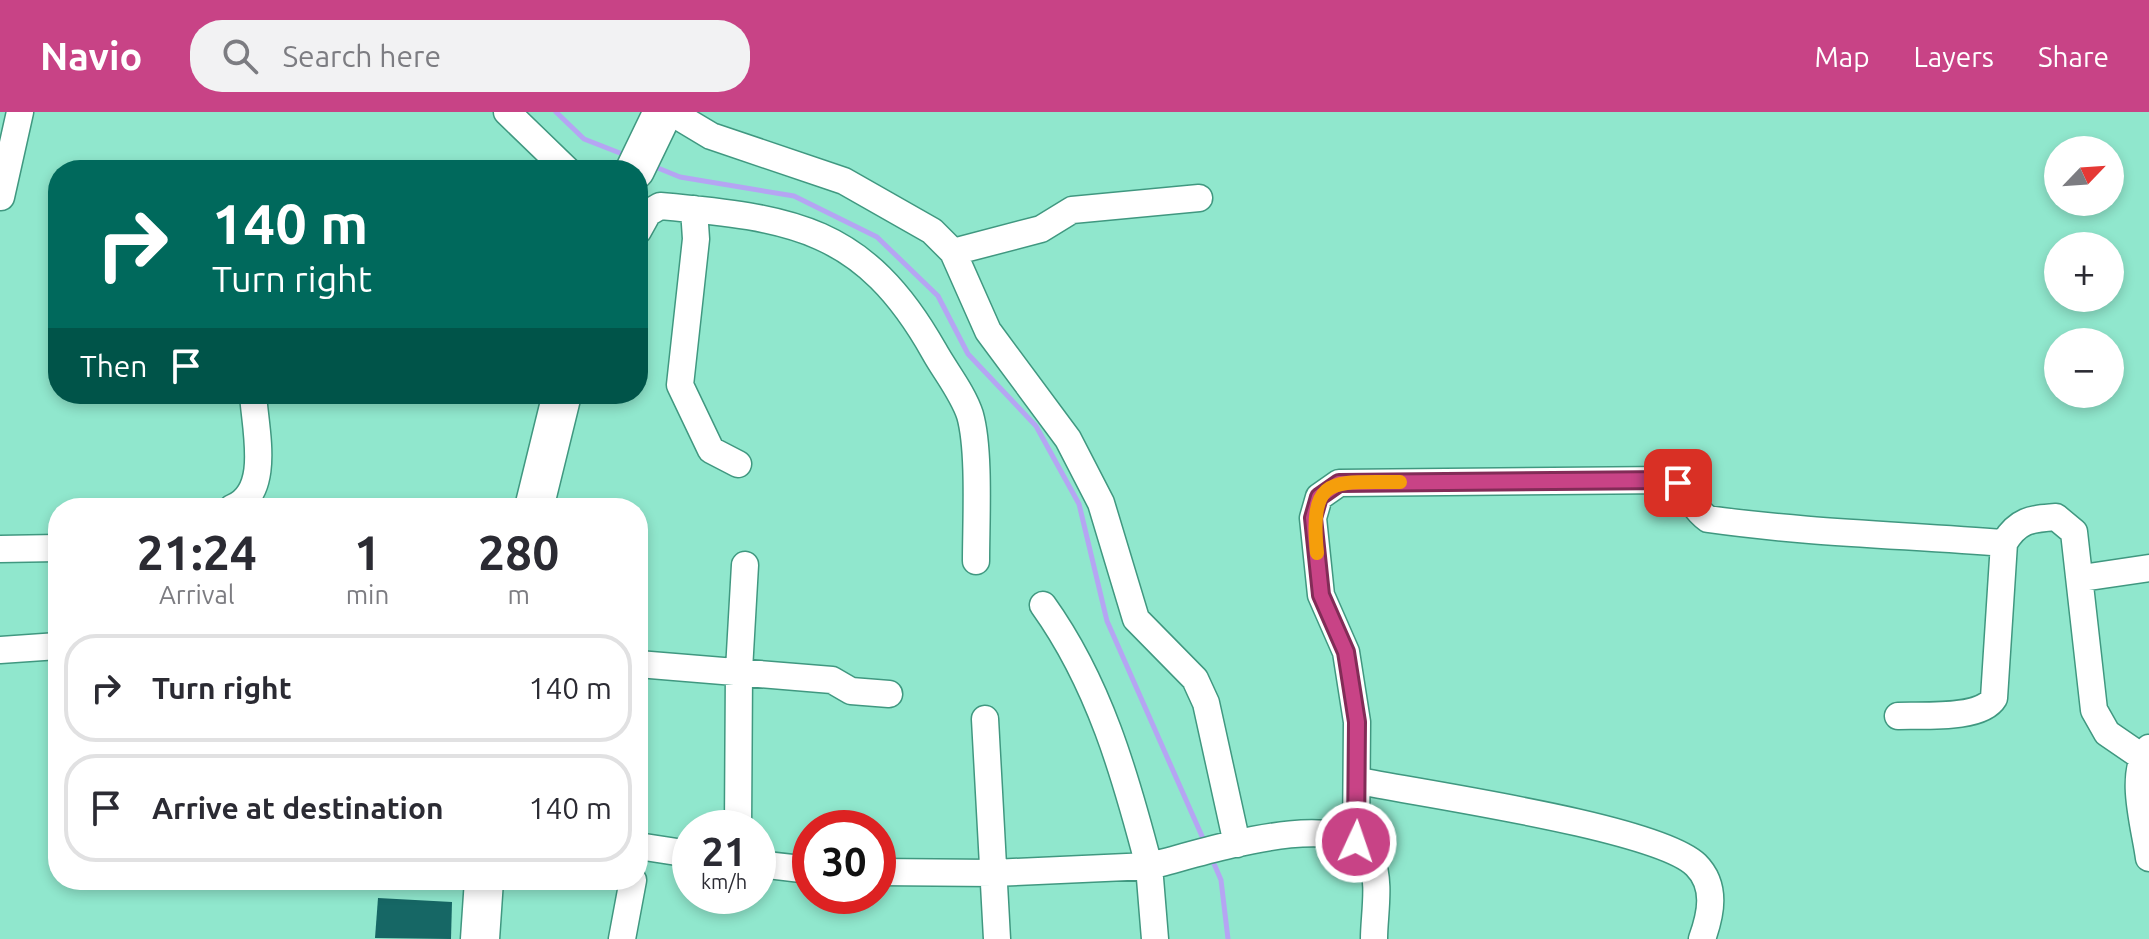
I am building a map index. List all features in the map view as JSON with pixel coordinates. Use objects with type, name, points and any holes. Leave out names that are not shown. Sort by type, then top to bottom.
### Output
[{"type":"highway","points":[[640,160],[662,118]]},
{"type":"highway","points":[[536,498],[560,404]]},
{"type":"highway","points":[[480,939],[483,890]]},
{"type":"highway","points":[[502,890],[505,939]]},
{"type":"street","points":[[1,197],[20,112]]},
{"type":"street","points":[[507,112],[557,160]]},
{"type":"street","points":[[662,118],[844,181],[932,231],[953,252],[988,331],[1068,439],[1101,503],[1136,619],[1195,679],[1206,703],[1230,845]]},
{"type":"street","points":[[953,252],[1041,229],[1072,210],[1199,198]]},
{"type":"street","points":[[648,213],[660,206],[776,219],[828,239],[888,283],[911,310],[970,414],[976,490],[976,561]]},
{"type":"street","points":[[694,209],[696,239],[680,385],[711,450],[738,464]]},
{"type":"street","points":[[249,498],[255,489],[253,404]]},
{"type":"street","points":[[1349,840],[1359,781],[1357,722],[1346,652],[1321,595],[1313,518],[1319,497],[1339,483],[1669,480],[1678,483],[1696,510],[1708,519],[1842,535],[1885,534],[2004,543]]},
{"type":"street","points":[[1898,716],[1974,712],[1990,706],[1994,698],[2004,543],[2019,522],[2056,517],[2074,532],[2097,721],[2107,733],[2146,752],[2139,774],[2149,858]]},
{"type":"street","points":[[0,549],[48,548]]},
{"type":"street","points":[[738,810],[739,670],[745,565]]},
{"type":"street","points":[[2082,578],[2149,568]]},
{"type":"street","points":[[1043,605],[1085,675],[1117,751],[1149,866],[1155,939]]},
{"type":"street","points":[[0,650],[48,647]]},
{"type":"street","points":[[648,665],[832,680],[851,691],[889,694]]},
{"type":"street","points":[[985,719],[997,939]]},
{"type":"street","points":[[1359,781],[1572,822],[1675,850],[1697,866],[1709,885],[1711,913],[1702,939]]},
{"type":"street","points":[[896,872],[993,873],[1149,866],[1230,845],[1310,832],[1349,840],[1372,860],[1375,875],[1374,939]]},
{"type":"street","points":[[648,850],[672,852]]},
{"type":"street","points":[[622,939],[631,890]]},
{"type":"building","points":[[378,898],[452,902],[451,939],[375,938]]},
{"type":"waterway","points":[[556,112],[584,139],[625,155]]},
{"type":"waterway","points":[[653,166],[680,177],[794,196],[877,237],[938,296],[968,354],[1036,426],[1079,504],[1107,621],[1205,843]]},
{"type":"waterway","points":[[1212,859],[1221,880],[1228,939]]},
{"type":"slow traffic","points":[[1317,553],[1313,518],[1319,497],[1329,487],[1339,483],[1400,482]]},
{"type":"route","points":[[1356,842],[1359,781],[1357,722],[1346,652],[1321,595],[1313,518],[1319,497],[1329,487],[1339,483],[1669,480],[1678,483]]}]
